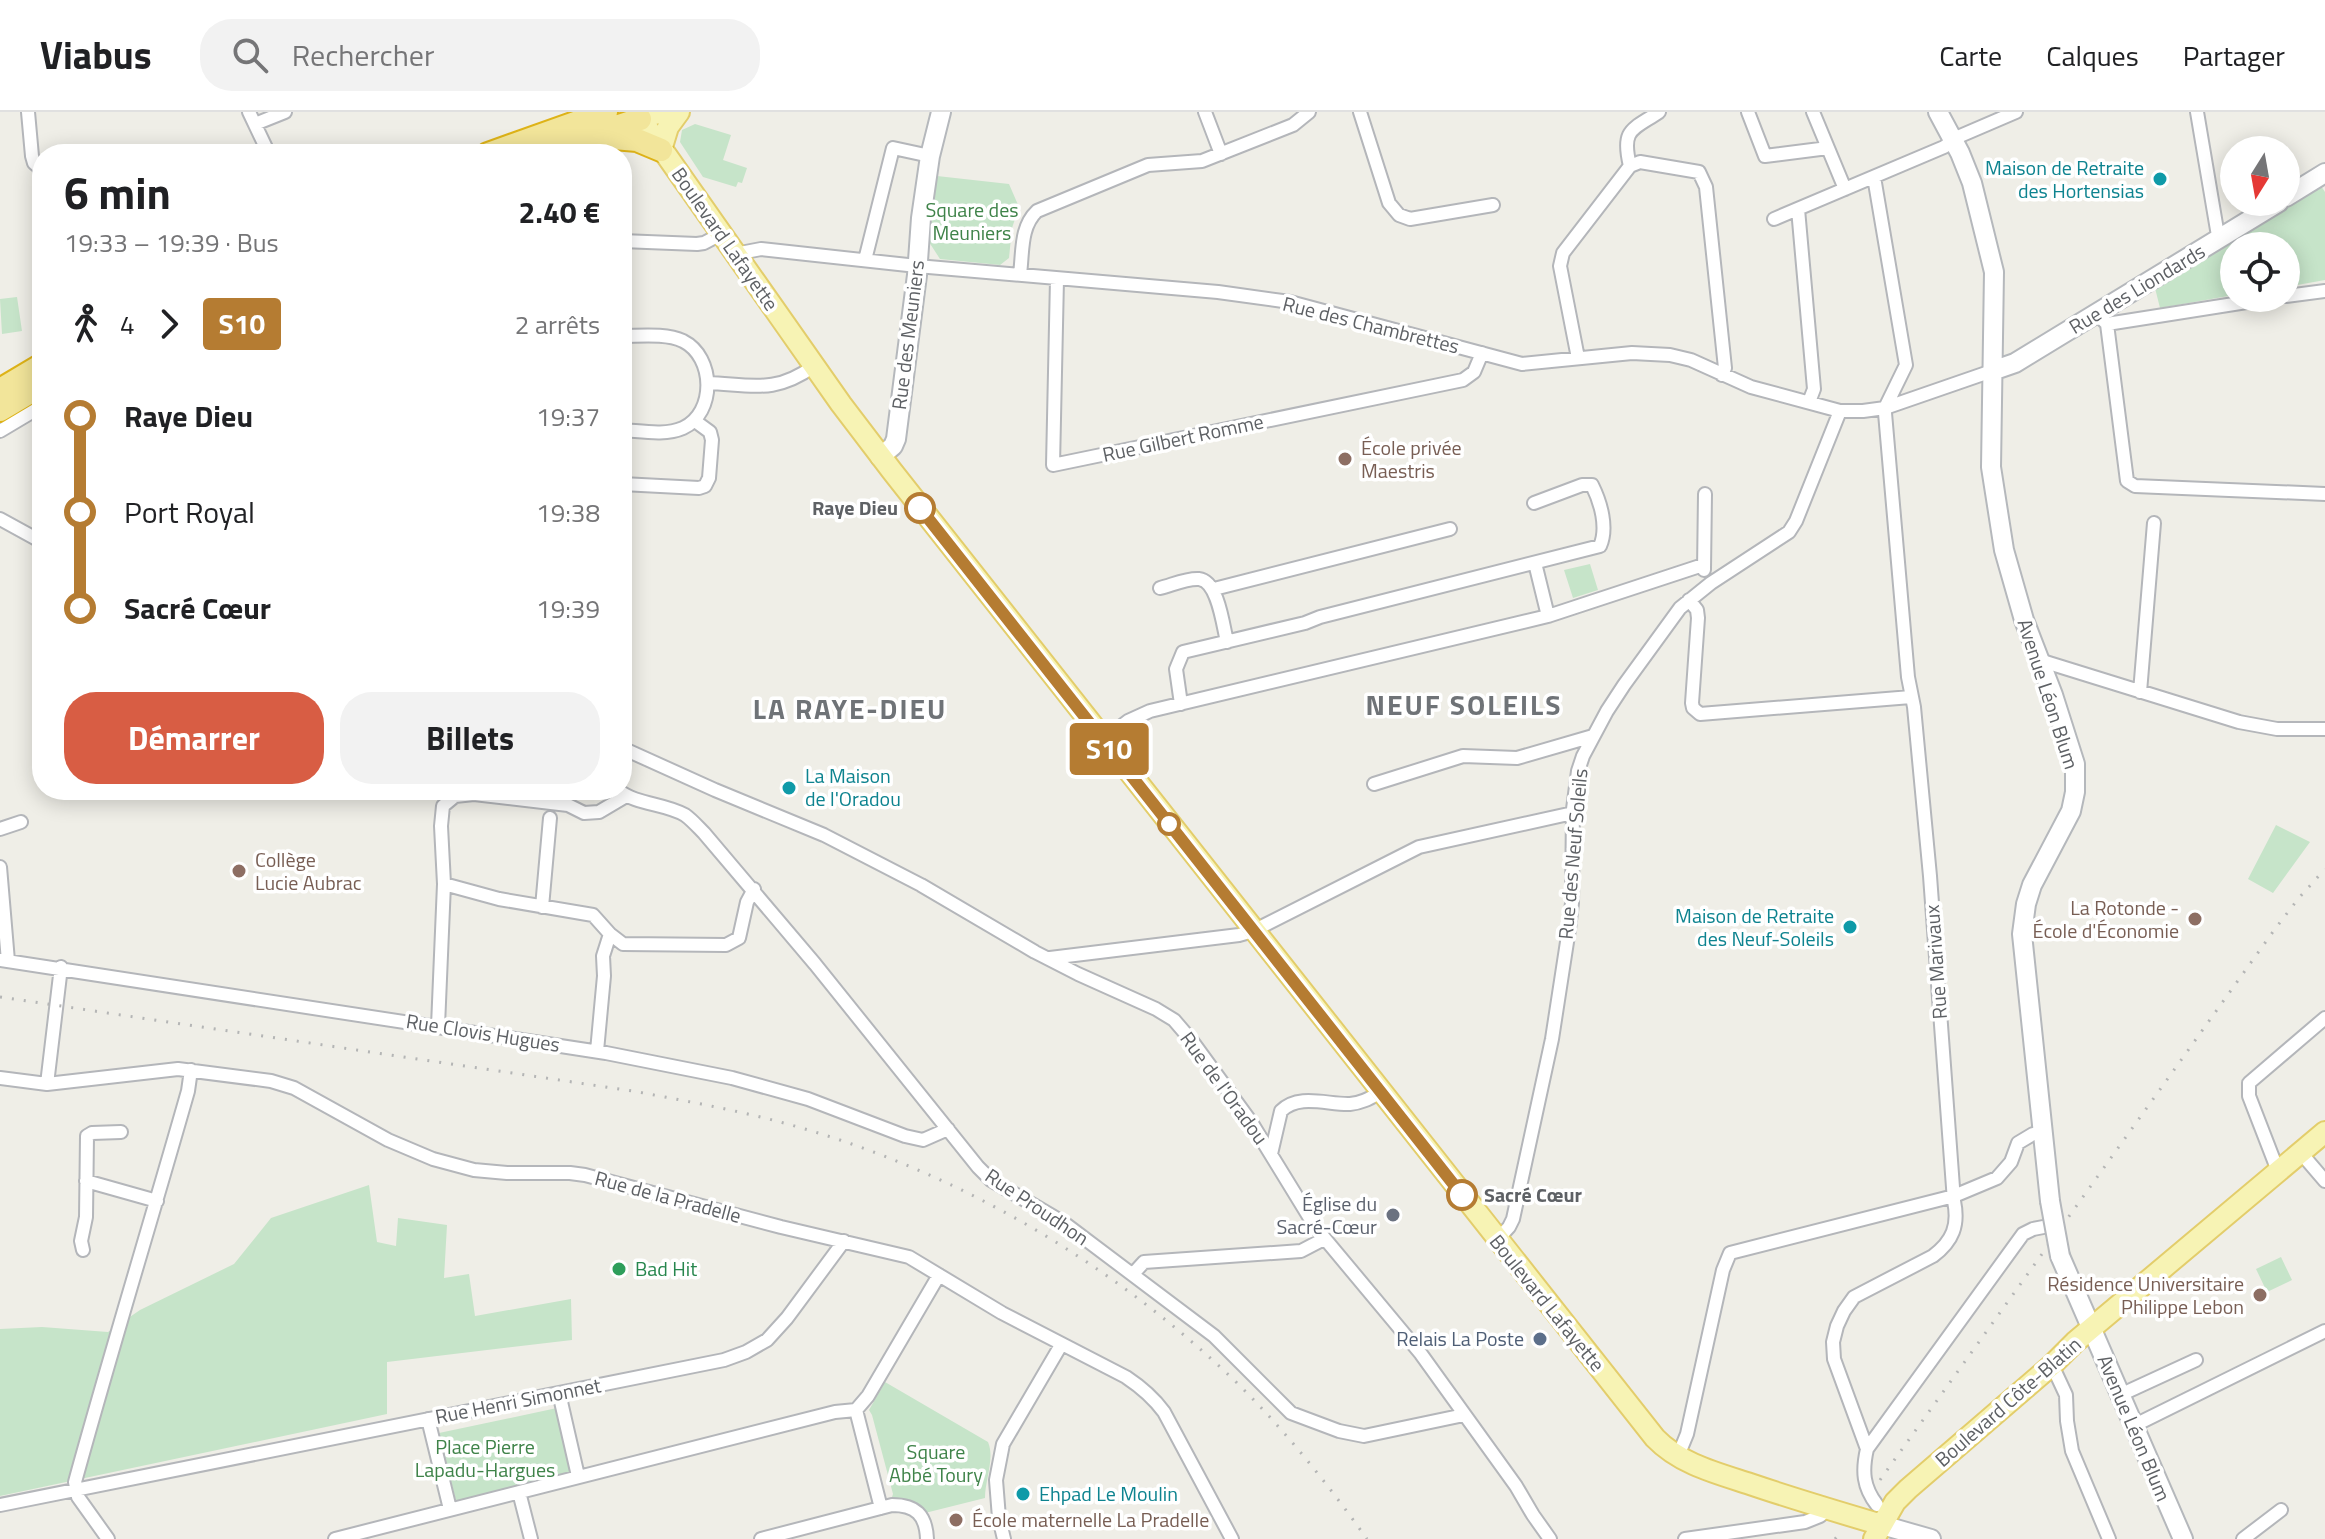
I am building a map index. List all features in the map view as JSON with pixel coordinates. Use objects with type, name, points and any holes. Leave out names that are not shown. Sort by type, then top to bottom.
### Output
[{"type":"highway","points":[[551,144],[606,112]]},
{"type":"highway","points":[[519,144],[584,123],[645,114]]},
{"type":"highway","points":[[584,123],[661,150]]},
{"type":"highway","points":[[0,390],[32,371]]},
{"type":"highway","points":[[0,410],[32,391]]},
{"type":"main road","points":[[661,150],[668,127],[679,112]]},
{"type":"main road","name":"Rue des Meuniers","points":[[880,457],[893,446],[896,439],[930,156],[941,112]]},
{"type":"main road","name":"Avenue Léon Blum","points":[[1938,112],[1972,183],[1994,272],[1991,467],[2011,582],[2075,764],[2071,811],[2032,885],[2023,919],[2023,959],[2054,1225],[2060,1256],[2183,1539]]},
{"type":"main road","name":"Boulevard Lafayette","points":[[645,114],[661,150],[880,457],[1664,1448],[1703,1469],[1836,1512],[1882,1518],[1931,1539]]},
{"type":"main road","points":[[2300,188],[2325,173]]},
{"type":"main road","name":"Rue des Liondards","points":[[2231,232],[2257,216]]},
{"type":"main road","name":"Rue des Liondards","points":[[1992,371],[2015,363],[2102,319],[2220,239]]},
{"type":"main road","name":"Boulevard Côte-Blatin","points":[[1882,1518],[2091,1329],[2325,1132]]},
{"type":"street","points":[[28,112],[32,156]]},
{"type":"street","points":[[264,144],[252,118],[285,112]]},
{"type":"street","points":[[1205,112],[1221,154]]},
{"type":"street","points":[[1288,112],[1293,125]]},
{"type":"street","points":[[1020,274],[1024,231],[1028,220],[1037,211],[1148,165],[1202,161],[1293,125],[1309,112]]},
{"type":"street","points":[[1360,112],[1389,203],[1399,215],[1410,219],[1493,205]]},
{"type":"street","points":[[1630,166],[1626,150],[1633,128],[1659,112]]},
{"type":"street","points":[[1748,112],[1765,156],[1828,148]]},
{"type":"street","points":[[1813,112],[1845,189]]},
{"type":"street","points":[[1774,219],[2016,112]]},
{"type":"street","points":[[2197,112],[2220,239]]},
{"type":"street","points":[[865,260],[893,148],[930,156]]},
{"type":"street","points":[[1578,358],[1560,266],[1563,253],[1630,166],[1640,162],[1699,172],[1706,187],[1725,368],[1722,375]]},
{"type":"street","points":[[1874,177],[1906,365],[1885,408]]},
{"type":"street","points":[[1798,209],[1814,389],[1809,402]]},
{"type":"street","points":[[632,241],[697,244],[721,234]]},
{"type":"street","name":"Rue des Chambrettes","points":[[735,254],[761,249],[1218,292],[1290,302],[1522,364],[1632,353],[1670,355],[1691,360],[1751,387],[1840,411],[1885,408],[1992,371]]},
{"type":"street","name":"Rue Gilbert Romme","points":[[1057,279],[1053,465],[1463,380],[1474,372],[1482,353]]},
{"type":"street","points":[[2300,294],[2325,291]]},
{"type":"street","points":[[2220,304],[2102,319],[2127,481],[2135,486],[2325,494]]},
{"type":"street","points":[[632,336],[669,337],[684,342],[704,366],[708,383],[703,407],[695,421],[666,432],[632,430]]},
{"type":"street","points":[[708,383],[774,386],[814,366]]},
{"type":"street","name":"Rue Marivaux","points":[[1882,1518],[1864,1476],[1867,1449],[1834,1359],[1833,1342],[1844,1311],[1854,1297],[1943,1248],[1956,1228],[1957,1214],[1930,876],[1885,408]]},
{"type":"street","name":"Rue des Neuf Soleils","points":[[1497,1240],[1513,1219],[1552,1039],[1572,903],[1573,813],[1578,771],[1593,736],[1624,685],[1680,608],[1711,583],[1789,532],[1840,411]]},
{"type":"street","points":[[0,431],[32,412]]},
{"type":"street","points":[[632,485],[705,486],[709,478],[712,440],[710,432],[695,421]]},
{"type":"street","points":[[1181,704],[1176,669],[1183,652],[1600,546],[1604,524],[1592,485],[1582,485],[1534,503]]},
{"type":"street","points":[[1705,494],[1703,565],[1711,583]]},
{"type":"street","points":[[0,519],[32,537]]},
{"type":"street","points":[[2140,692],[2154,523]]},
{"type":"street","points":[[1214,589],[1450,529]]},
{"type":"street","points":[[1535,563],[1548,616]]},
{"type":"street","points":[[1103,740],[1139,715],[1548,616],[1703,565]]},
{"type":"street","points":[[1160,588],[1197,579],[1208,581],[1214,589],[1227,642]]},
{"type":"street","points":[[1689,600],[1697,610],[1698,618],[1692,703],[1696,712],[1703,715],[1911,697]]},
{"type":"street","points":[[2039,660],[2239,722],[2277,729],[2325,729]]},
{"type":"street","points":[[1374,784],[1463,756],[1517,758],[1593,736]]},
{"type":"street","name":"Rue de l'Oradou","points":[[632,753],[824,835],[921,885],[1078,974],[1174,1020],[1222,1081],[1324,1239],[1421,1354],[1516,1486],[1550,1539]]},
{"type":"street","name":"Rue Proudhon","points":[[632,796],[687,816],[754,889],[991,1180],[1064,1223],[1214,1336],[1284,1407],[1299,1417],[1364,1436],[1464,1415]]},
{"type":"street","points":[[438,1026],[444,884],[441,826],[443,806],[450,800]]},
{"type":"street","points":[[525,800],[568,805],[584,813],[599,812],[611,807],[616,800]]},
{"type":"street","points":[[1049,958],[1239,935],[1253,931],[1419,847],[1573,813]]},
{"type":"street","points":[[542,907],[550,818]]},
{"type":"street","points":[[0,829],[21,822]]},
{"type":"street","name":"Rue Clovis Hugues","points":[[0,867],[4,960],[597,1051],[732,1078],[808,1099],[923,1140],[948,1129]]},
{"type":"street","points":[[444,884],[499,899],[593,915],[623,944],[726,945],[739,938],[747,902],[754,889]]},
{"type":"street","points":[[597,1051],[603,956],[610,934]]},
{"type":"street","points":[[1078,974],[1093,954]]},
{"type":"street","points":[[47,1084],[61,967]]},
{"type":"street","points":[[2278,1171],[2249,1096],[2249,1083],[2325,1018]]},
{"type":"street","name":"Rue de la Pradelle","points":[[0,1078],[47,1084],[163,1070],[191,1070],[271,1081],[294,1088],[398,1145],[447,1163],[474,1170],[507,1173],[585,1175],[909,1257],[1002,1313],[1126,1377],[1155,1400],[1232,1539]]},
{"type":"street","points":[[108,1539],[78,1497],[75,1482],[188,1091],[191,1070]]},
{"type":"street","points":[[1271,1154],[1281,1111],[1287,1105],[1302,1101],[1353,1104],[1381,1092]]},
{"type":"street","points":[[83,1250],[87,1136],[121,1132]]},
{"type":"street","points":[[1678,1456],[1687,1434],[1723,1270],[1730,1253],[1954,1196],[1997,1178],[2011,1162],[2018,1143],[2042,1132]]},
{"type":"street","points":[[2301,1153],[2325,1181]]},
{"type":"street","points":[[86,1181],[157,1201]]},
{"type":"street","points":[[1867,1449],[2023,1234],[2054,1225]]},
{"type":"street","points":[[1133,1274],[1144,1262],[1301,1251],[1324,1239]]},
{"type":"street","name":"Rue Henri Simonnet","points":[[0,1505],[724,1360],[767,1340],[844,1241]]},
{"type":"street","points":[[335,1539],[835,1412],[856,1410],[868,1396],[939,1275]]},
{"type":"street","points":[[2133,1426],[2325,1331]]},
{"type":"street","points":[[1004,1539],[996,1494],[1001,1451],[1061,1345]]},
{"type":"street","points":[[2120,1395],[2196,1360]]},
{"type":"street","points":[[2052,1365],[2066,1395],[2072,1451],[2109,1539]]},
{"type":"street","points":[[559,1393],[578,1476]]},
{"type":"street","points":[[856,1410],[881,1508]]},
{"type":"street","points":[[428,1419],[450,1509]]},
{"type":"street","points":[[519,1492],[531,1539]]},
{"type":"street","points":[[761,1539],[892,1505],[907,1505],[918,1511],[926,1528],[927,1539]]},
{"type":"street","points":[[2243,1539],[2281,1510]]},
{"type":"street","points":[[1685,1539],[1805,1522],[1836,1512]]},
{"type":"green space","points":[[695,124],[731,135],[723,160],[747,168],[742,183],[738,182],[736,187],[703,177],[680,142],[682,130]]},
{"type":"green space","name":"Square des Meuniers","points":[[937,176],[1009,184],[1019,207],[1012,228],[1009,258],[1000,265],[940,259],[929,242]]},
{"type":"green space","points":[[2321,186],[2325,192],[2325,280],[2300,284],[2300,232],[2246,232],[2272,216],[2300,216],[2300,199]]},
{"type":"green space","points":[[2220,248],[2220,297],[2160,308],[2155,288]]},
{"type":"green space","points":[[17,297],[22,331],[2,334],[0,299]]},
{"type":"green space","points":[[1590,564],[1598,590],[1573,598],[1564,570]]},
{"type":"green space","points":[[2276,825],[2310,842],[2273,893],[2248,879]]},
{"type":"green space","points":[[369,1185],[377,1242],[396,1246],[398,1218],[447,1225],[444,1278],[469,1274],[475,1316],[571,1299],[572,1340],[387,1362],[387,1414],[0,1496],[0,1329],[42,1327],[108,1332],[140,1310],[234,1264],[271,1218]]},
{"type":"green space","points":[[2281,1257],[2292,1280],[2267,1292],[2256,1269]]},
{"type":"green space","name":"Square Abbé Toury","points":[[885,1382],[988,1442],[990,1462],[985,1498],[925,1513],[911,1501],[891,1500],[893,1494],[869,1410]]},
{"type":"green space","name":"Place Pierre Lapadu-Hargues","points":[[557,1408],[572,1473],[456,1501],[439,1433]]},
{"type":"railway","points":[[1880,1480],[2275,929],[2325,869]]},
{"type":"railway","points":[[0,997],[633,1091],[762,1117],[805,1129],[923,1172],[980,1199],[1088,1263],[1189,1339],[1271,1418],[1367,1539]]},
{"type":"railway","points":[[1835,1539],[1840,1533]]},
{"type":"bus line","name":"S10","points":[[920,508],[1462,1195]]},
{"type":"place","name":"Maison de Retraite des Hortensias","points":[[2160,179]]},
{"type":"place","name":"École privée Maestris","points":[[1345,459]]},
{"type":"place","name":"Raye Dieu","points":[[920,508]]},
{"type":"place","name":"La Maison de l'Oradou","points":[[789,788]]},
{"type":"place","name":"Collège Lucie Aubrac","points":[[239,871]]},
{"type":"place","name":"La Rotonde - École d'Économie","points":[[2195,919]]},
{"type":"place","name":"Maison de Retraite des Neuf-Soleils","points":[[1850,927]]},
{"type":"place","name":"Sacré Cœur","points":[[1462,1195]]},
{"type":"place","name":"Église du Sacré-Cœur","points":[[1393,1215]]},
{"type":"place","name":"Bad Hit","points":[[619,1269]]},
{"type":"place","name":"Résidence Universitaire Philippe Lebon","points":[[2260,1295]]},
{"type":"place","name":"Relais La Poste","points":[[1540,1339]]},
{"type":"place","name":"Ehpad Le Moulin","points":[[1023,1494]]},
{"type":"place","name":"École maternelle La Pradelle","points":[[956,1520]]},
{"type":"district","name":"NEUF SOLEILS","points":[[1464,705]]},
{"type":"district","name":"LA RAYE-DIEU","points":[[850,709]]}]
